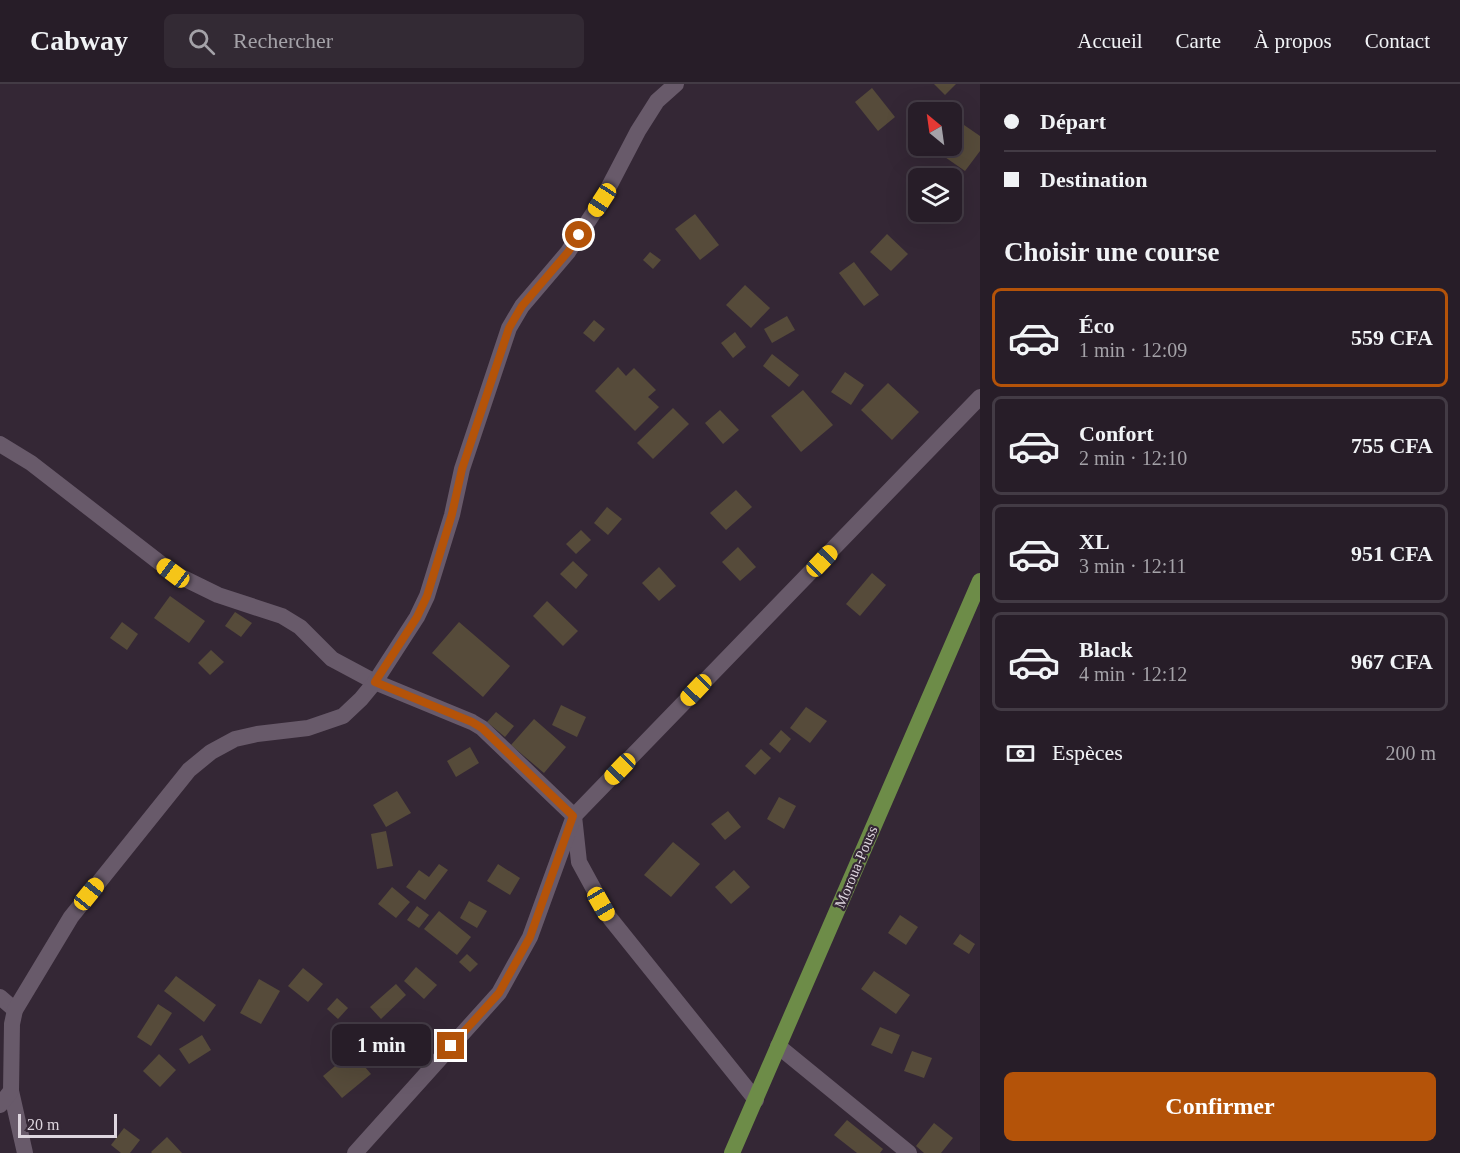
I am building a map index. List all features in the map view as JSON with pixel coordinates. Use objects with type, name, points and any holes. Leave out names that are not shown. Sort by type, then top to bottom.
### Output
[{"type":"main road","name":"Moroua-Pouss","points":[[732,1153],[980,580]]},
{"type":"street","points":[[25,1153],[11,1091],[12,1024],[15,1010],[71,917],[189,770],[211,752],[236,739],[308,728],[343,716],[375,682],[417,617],[427,596],[452,514],[462,469],[509,328],[522,306],[568,252],[602,200],[638,131],[657,101],[676,84]]},
{"type":"street","points":[[355,1153],[499,993],[530,937],[573,816],[980,397]]},
{"type":"street","points":[[0,444],[31,463],[173,573],[218,595],[282,616],[300,627],[332,659],[375,682],[482,728],[573,816],[579,862],[609,917],[756,1100]]},
{"type":"street","points":[[0,997],[15,1010]]},
{"type":"street","points":[[778,1046],[909,1153]]},
{"type":"street","points":[[0,1105],[11,1091]]},
{"type":"building","points":[[934,84],[956,84],[945,95]]},
{"type":"building","points":[[872,88],[895,117],[878,131],[855,102]]},
{"type":"building","points":[[962,124],[980,136],[980,151],[965,171],[943,156],[962,156]]},
{"type":"building","points":[[695,214],[719,245],[700,260],[675,229]]},
{"type":"building","points":[[887,234],[908,254],[891,271],[870,252]]},
{"type":"building","points":[[650,252],[661,260],[653,269],[643,260]]},
{"type":"building","points":[[854,262],[879,295],[864,306],[839,273]]},
{"type":"building","points":[[745,285],[770,308],[751,328],[726,305]]},
{"type":"building","points":[[787,316],[795,330],[772,343],[764,329]]},
{"type":"building","points":[[594,320],[605,329],[594,342],[583,333]]},
{"type":"building","points":[[735,332],[746,347],[733,358],[721,343]]},
{"type":"building","points":[[772,354],[799,375],[789,387],[763,366]]},
{"type":"building","points":[[618,367],[626,376],[634,368],[656,390],[648,397],[659,407],[635,431],[595,391]]},
{"type":"building","points":[[845,372],[864,385],[851,405],[831,392]]},
{"type":"building","points":[[888,383],[919,412],[892,440],[861,410]]},
{"type":"building","points":[[803,390],[833,425],[801,452],[771,416]]},
{"type":"building","points":[[673,408],[689,424],[653,459],[637,443]]},
{"type":"building","points":[[720,410],[739,430],[723,444],[705,423]]},
{"type":"building","points":[[736,490],[752,507],[726,530],[710,513]]},
{"type":"building","points":[[607,507],[622,519],[608,535],[594,523]]},
{"type":"building","points":[[581,530],[591,540],[576,554],[566,544]]},
{"type":"building","points":[[738,547],[756,567],[740,581],[722,562]]},
{"type":"building","points":[[573,561],[588,575],[576,589],[560,574]]},
{"type":"building","points":[[659,567],[676,586],[659,601],[642,583]]},
{"type":"building","points":[[872,573],[886,585],[860,616],[846,604]]},
{"type":"building","points":[[170,596],[205,621],[189,643],[154,618]]},
{"type":"building","points":[[547,601],[578,631],[563,646],[533,616]]},
{"type":"building","points":[[235,612],[252,623],[241,637],[225,626]]},
{"type":"building","points":[[122,622],[138,634],[127,650],[110,638]]},
{"type":"building","points":[[459,622],[510,666],[483,697],[432,653]]},
{"type":"building","points":[[211,650],[224,662],[210,675],[198,663]]},
{"type":"building","points":[[561,705],[586,717],[577,737],[552,725]]},
{"type":"building","points":[[806,707],[827,721],[810,743],[790,728]]},
{"type":"building","points":[[496,712],[514,726],[505,737],[487,722]]},
{"type":"building","points":[[534,719],[566,747],[544,773],[511,745]]},
{"type":"building","points":[[781,730],[791,739],[780,753],[769,744]]},
{"type":"building","points":[[470,747],[479,763],[456,777],[447,761]]},
{"type":"building","points":[[761,749],[771,758],[755,775],[745,766]]},
{"type":"building","points":[[397,791],[411,813],[386,827],[373,805]]},
{"type":"building","points":[[779,797],[796,806],[784,829],[767,819]]},
{"type":"building","points":[[728,811],[741,827],[725,840],[711,824]]},
{"type":"building","points":[[386,831],[393,866],[377,869],[371,834]]},
{"type":"building","points":[[673,842],[700,864],[671,897],[644,875]]},
{"type":"building","points":[[439,864],[448,870],[425,900],[406,887],[419,870],[429,877]]},
{"type":"building","points":[[498,864],[520,878],[510,895],[487,881]]},
{"type":"building","points":[[734,870],[750,887],[731,904],[715,887]]},
{"type":"building","points":[[392,887],[410,902],[396,918],[378,904]]},
{"type":"building","points":[[469,901],[487,911],[477,928],[460,918]]},
{"type":"building","points":[[417,906],[429,915],[419,928],[407,920]]},
{"type":"building","points":[[439,911],[471,937],[457,955],[424,929]]},
{"type":"building","points":[[900,915],[918,927],[906,945],[888,933]]},
{"type":"building","points":[[960,934],[975,944],[969,954],[953,944]]},
{"type":"building","points":[[467,954],[478,964],[470,972],[459,962]]},
{"type":"building","points":[[416,967],[437,985],[424,999],[404,981]]},
{"type":"building","points":[[303,968],[323,984],[308,1002],[288,986]]},
{"type":"building","points":[[874,971],[910,995],[896,1014],[861,989]]},
{"type":"building","points":[[176,976],[216,1005],[204,1022],[164,991]]},
{"type":"building","points":[[259,979],[280,991],[261,1024],[240,1013]]},
{"type":"building","points":[[396,984],[406,995],[381,1019],[370,1007]]},
{"type":"building","points":[[337,998],[348,1008],[338,1019],[327,1009]]},
{"type":"building","points":[[158,1004],[172,1013],[151,1046],[137,1037]]},
{"type":"building","points":[[377,1026],[392,1046],[375,1059],[360,1038]]},
{"type":"building","points":[[880,1027],[900,1035],[892,1054],[871,1045]]},
{"type":"building","points":[[202,1035],[211,1050],[189,1064],[179,1049]]},
{"type":"building","points":[[912,1051],[932,1058],[924,1078],[904,1071]]},
{"type":"building","points":[[352,1052],[371,1074],[342,1098],[323,1076]]},
{"type":"building","points":[[159,1054],[176,1070],[160,1087],[143,1071]]},
{"type":"building","points":[[847,1120],[883,1149],[880,1153],[857,1153],[834,1135]]},
{"type":"building","points":[[934,1123],[953,1138],[941,1153],[924,1153],[916,1146]]},
{"type":"building","points":[[124,1128],[140,1140],[130,1153],[121,1153],[111,1145]]},
{"type":"building","points":[[167,1137],[182,1153],[151,1152]]},
{"type":"route","points":[[451,1046],[499,993],[530,937],[573,816],[482,728],[375,682],[417,617],[427,596],[452,514],[462,469],[509,328],[522,306],[568,252],[579,235]]}]
